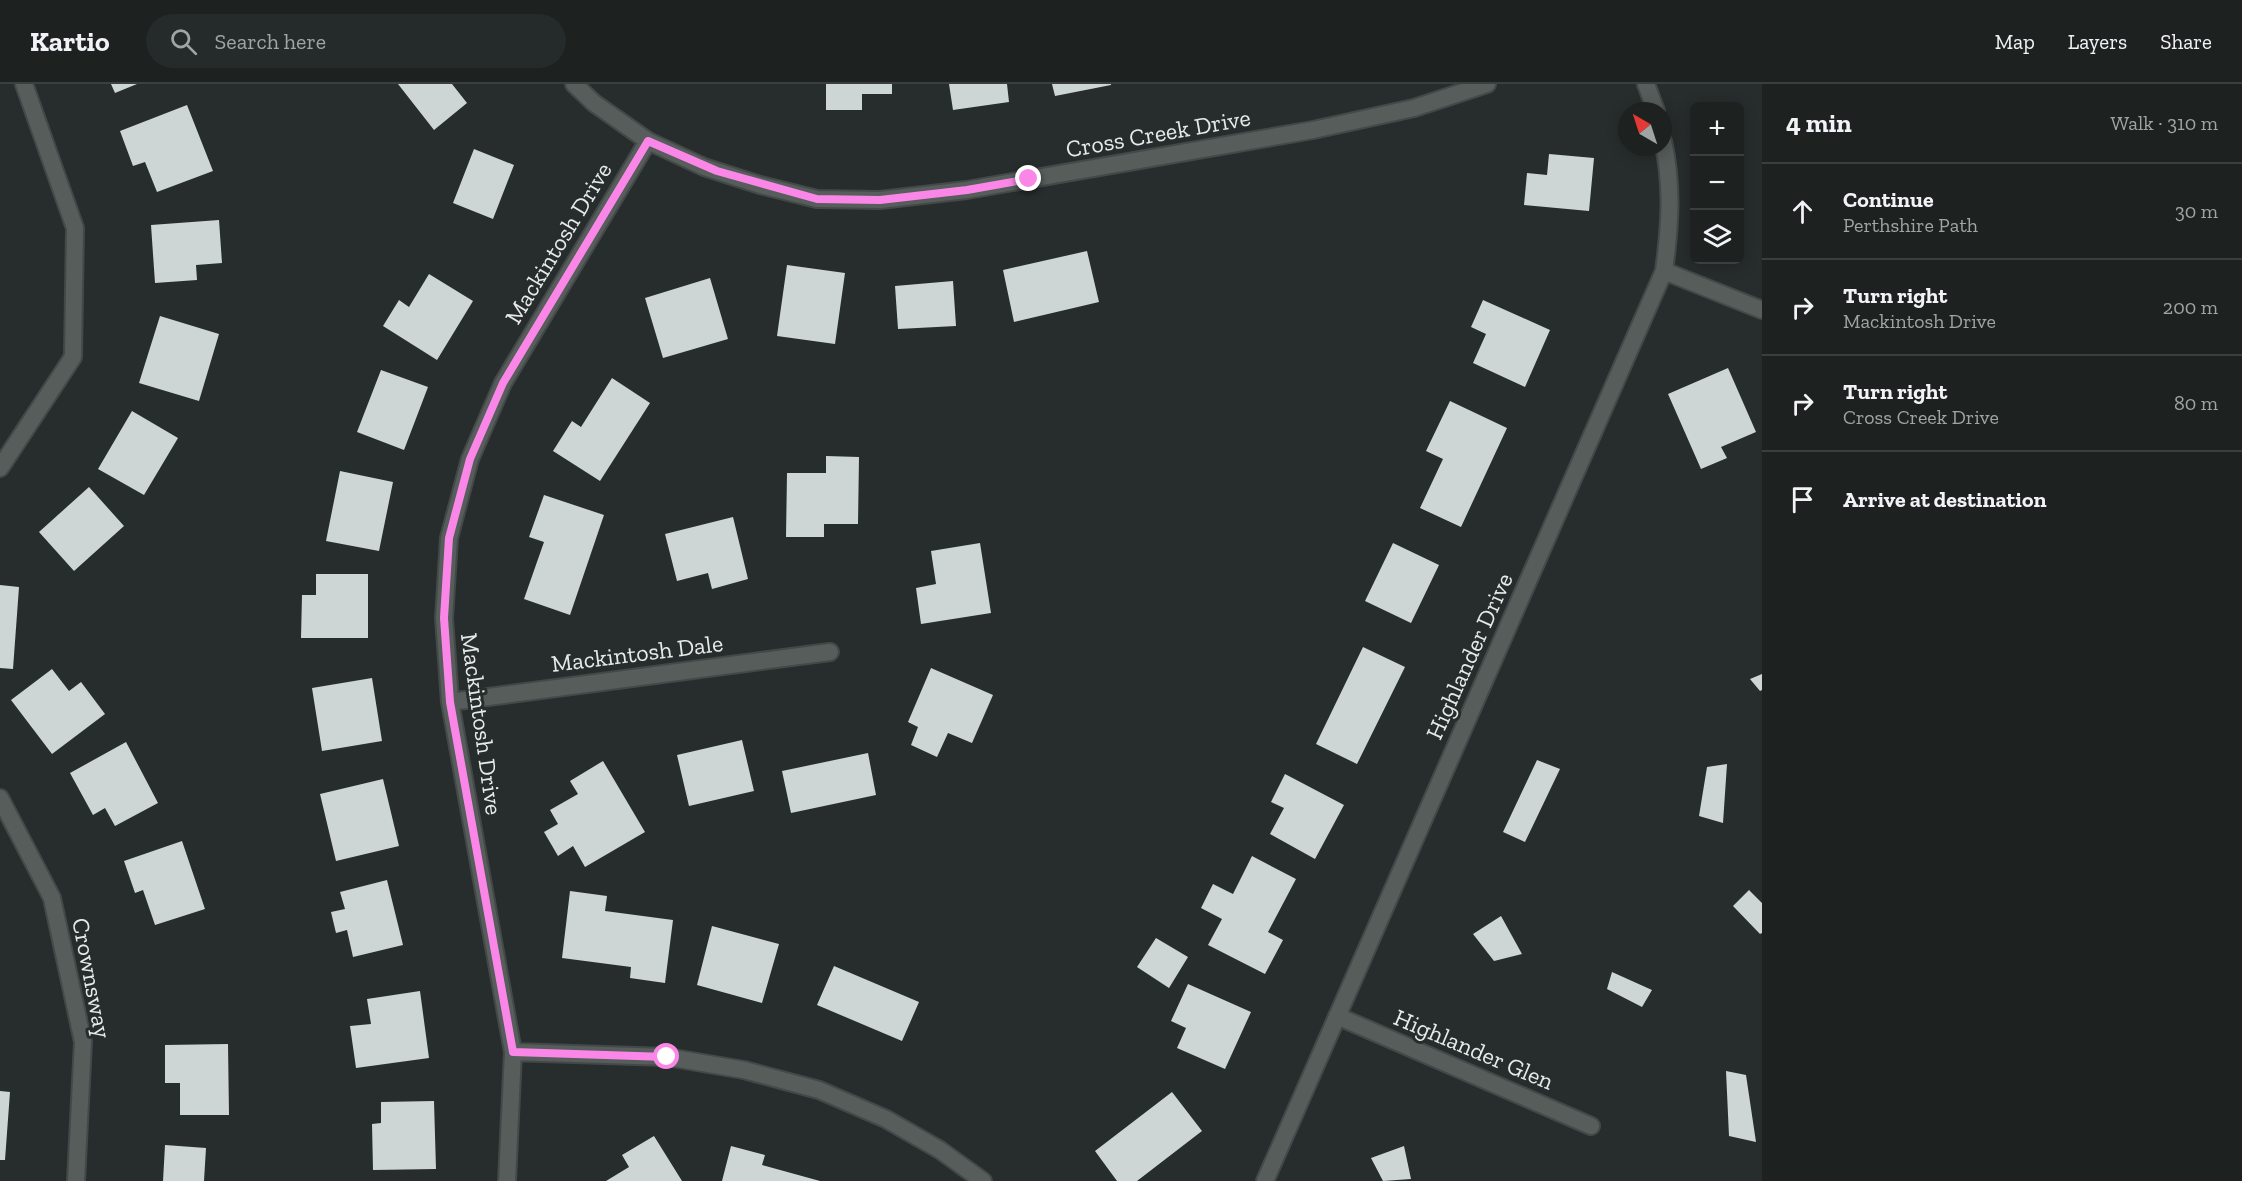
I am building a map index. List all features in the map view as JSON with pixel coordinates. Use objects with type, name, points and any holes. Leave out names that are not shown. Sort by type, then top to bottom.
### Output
[{"type":"street","points":[[0,468],[72,357],[75,228],[24,84]]},
{"type":"street","name":"Cross Creek Drive","points":[[574,84],[594,103],[648,141],[704,167],[817,199],[880,200],[967,190],[1313,130],[1414,108],[1487,84]]},
{"type":"street","points":[[1646,84],[1653,102]]},
{"type":"street","name":"Mackintosh Drive","points":[[507,1181],[513,1052],[450,702],[444,618],[449,538],[470,459],[503,383],[648,141]]},
{"type":"street","name":"Highlander Drive","points":[[1264,1181],[1664,271],[1670,227],[1670,170],[1667,156]]},
{"type":"street","points":[[1664,271],[1762,310]]},
{"type":"street","name":"Mackintosh Dale","points":[[450,702],[830,652]]},
{"type":"street","name":"Crownsway","points":[[0,798],[52,898],[83,1042],[76,1181]]},
{"type":"street","name":"Highlander Glen","points":[[1337,1016],[1591,1126]]},
{"type":"street","points":[[513,1052],[667,1057],[744,1070],[808,1087],[886,1119],[940,1150],[983,1181]]},
{"type":"building","points":[[111,84],[137,84],[115,93]]},
{"type":"building","points":[[398,84],[452,84],[467,103],[434,130]]},
{"type":"building","points":[[826,84],[892,84],[892,94],[862,94],[862,110],[826,110]]},
{"type":"building","points":[[949,84],[1007,84],[1009,102],[953,110]]},
{"type":"building","points":[[1052,84],[1111,84],[1111,85],[1055,96]]},
{"type":"building","points":[[187,105],[213,171],[157,192],[145,162],[133,166],[120,131]]},
{"type":"building","points":[[474,149],[514,165],[493,219],[453,203]]},
{"type":"building","points":[[1549,154],[1594,158],[1589,211],[1524,205],[1527,173],[1547,175]]},
{"type":"building","points":[[219,220],[222,263],[196,265],[197,280],[155,283],[151,225]]},
{"type":"building","points":[[1087,251],[1099,302],[1014,322],[1003,270]]},
{"type":"building","points":[[787,265],[845,273],[835,344],[777,336]]},
{"type":"building","points":[[429,274],[473,301],[437,360],[383,326],[399,300],[409,307]]},
{"type":"building","points":[[710,278],[728,339],[663,358],[645,298]]},
{"type":"building","points":[[953,281],[956,326],[898,329],[895,286]]},
{"type":"building","points":[[1483,300],[1550,330],[1525,387],[1473,363],[1486,334],[1471,327]]},
{"type":"building","points":[[160,316],[219,334],[199,401],[139,383]]},
{"type":"building","points":[[1728,368],[1756,432],[1721,447],[1727,458],[1701,469],[1668,394]]},
{"type":"building","points":[[381,370],[428,387],[404,450],[357,432]]},
{"type":"building","points":[[612,378],[650,403],[600,481],[553,451],[572,421],[581,427]]},
{"type":"building","points":[[1450,401],[1507,428],[1461,527],[1420,508],[1443,459],[1426,451]]},
{"type":"building","points":[[132,411],[178,438],[144,495],[98,469]]},
{"type":"building","points":[[826,456],[859,457],[858,524],[824,524],[824,537],[786,537],[787,473],[826,473]]},
{"type":"building","points":[[340,471],[393,482],[379,551],[326,541]]},
{"type":"building","points":[[89,487],[124,526],[74,571],[39,532]]},
{"type":"building","points":[[544,495],[604,515],[570,615],[524,599],[544,542],[529,537]]},
{"type":"building","points":[[733,517],[748,579],[712,589],[708,573],[677,581],[665,534]]},
{"type":"building","points":[[980,543],[991,613],[921,624],[916,588],[936,584],[931,551]]},
{"type":"building","points":[[1393,543],[1439,565],[1411,623],[1365,601]]},
{"type":"building","points":[[316,574],[368,574],[368,638],[301,638],[302,595],[316,595]]},
{"type":"building","points":[[0,585],[19,587],[13,669],[0,668]]},
{"type":"building","points":[[1363,647],[1405,667],[1357,764],[1316,744]]},
{"type":"building","points":[[931,668],[993,695],[972,743],[948,733],[937,757],[911,745],[918,727],[908,722]]},
{"type":"building","points":[[52,669],[69,691],[81,682],[105,714],[52,754],[11,700]]},
{"type":"building","points":[[1762,674],[1762,690],[1760,691],[1750,679]]},
{"type":"building","points":[[372,678],[382,741],[322,751],[312,688]]},
{"type":"building","points":[[742,740],[754,791],[689,806],[677,755]]},
{"type":"building","points":[[126,742],[158,803],[115,826],[105,808],[93,815],[70,773]]},
{"type":"building","points":[[868,753],[876,795],[791,813],[782,771]]},
{"type":"building","points":[[1537,760],[1560,769],[1525,842],[1503,832]]},
{"type":"building","points":[[603,761],[645,832],[585,867],[573,846],[558,856],[544,832],[558,824],[550,810],[578,794],[570,781]]},
{"type":"building","points":[[1727,764],[1723,823],[1699,816],[1707,767]]},
{"type":"building","points":[[1285,774],[1344,805],[1315,859],[1270,834],[1284,808],[1271,802]]},
{"type":"building","points":[[383,779],[399,846],[336,861],[320,794]]},
{"type":"building","points":[[182,841],[205,909],[155,925],[143,890],[135,893],[124,861]]},
{"type":"building","points":[[1252,856],[1296,879],[1268,932],[1283,940],[1265,974],[1208,945],[1222,919],[1201,908],[1213,884],[1233,894]]},
{"type":"building","points":[[387,880],[403,945],[353,957],[347,930],[336,933],[331,912],[345,909],[340,892]]},
{"type":"building","points":[[1749,890],[1762,903],[1762,933],[1760,934],[1733,906]]},
{"type":"building","points":[[570,891],[607,896],[605,911],[673,920],[665,983],[630,978],[631,967],[562,958]]},
{"type":"building","points":[[1501,916],[1522,954],[1494,961],[1473,934]]},
{"type":"building","points":[[712,926],[779,944],[762,1003],[697,985]]},
{"type":"building","points":[[1156,938],[1188,957],[1169,988],[1137,967]]},
{"type":"building","points":[[834,966],[919,1002],[902,1041],[817,1005]]},
{"type":"building","points":[[1612,972],[1652,990],[1642,1007],[1607,989]]},
{"type":"building","points":[[1188,984],[1251,1012],[1225,1069],[1177,1048],[1186,1028],[1171,1021]]},
{"type":"building","points":[[420,991],[429,1058],[356,1068],[350,1026],[371,1024],[367,999]]},
{"type":"building","points":[[228,1044],[229,1115],[180,1115],[180,1083],[165,1083],[165,1045]]},
{"type":"building","points":[[1726,1071],[1746,1075],[1756,1142],[1729,1136]]},
{"type":"building","points":[[0,1091],[10,1092],[5,1160],[0,1160]]},
{"type":"building","points":[[1172,1092],[1202,1131],[1137,1181],[1117,1181],[1095,1151]]},
{"type":"building","points":[[434,1101],[436,1169],[373,1170],[372,1124],[381,1123],[381,1102]]},
{"type":"building","points":[[654,1136],[682,1181],[606,1181],[629,1167],[622,1155]]},
{"type":"building","points":[[165,1145],[206,1148],[204,1181],[163,1181]]},
{"type":"building","points":[[731,1146],[765,1155],[762,1165],[820,1181],[722,1181]]},
{"type":"building","points":[[1404,1146],[1411,1179],[1383,1181],[1371,1158]]},
{"type":"route","points":[[667,1057],[513,1052],[450,702],[444,618],[449,538],[470,459],[503,383],[648,141],[704,167],[817,199],[880,200],[967,190],[1029,179]]}]
